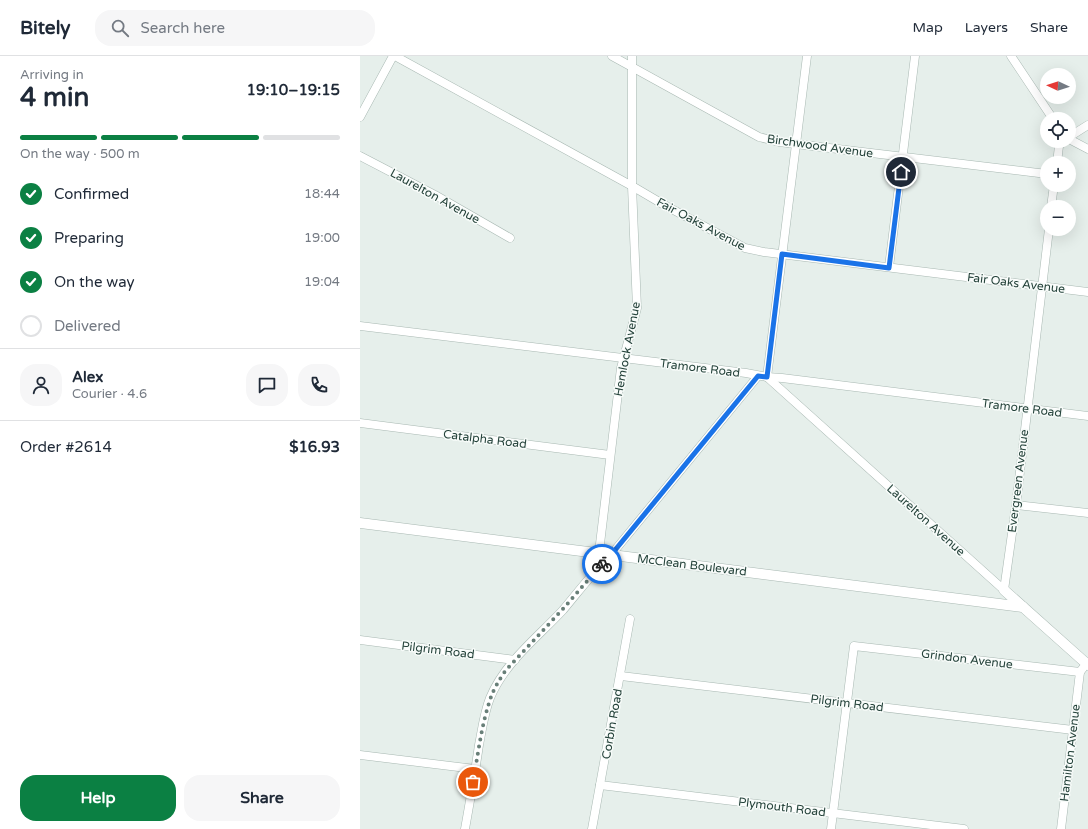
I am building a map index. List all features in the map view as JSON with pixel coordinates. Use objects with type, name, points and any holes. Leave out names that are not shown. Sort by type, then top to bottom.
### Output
[{"type":"street","points":[[360,117],[394,56]]},
{"type":"street","name":"Fair Oaks Avenue","points":[[394,56],[744,248],[754,251],[1088,292]]},
{"type":"street","name":"Birchwood Avenue","points":[[612,56],[759,137],[779,142],[1040,173]]},
{"type":"street","name":"Hemlock Avenue","points":[[597,568],[621,368],[637,308],[632,186],[632,56]]},
{"type":"street","points":[[767,377],[807,56]]},
{"type":"street","points":[[889,268],[915,56]]},
{"type":"street","points":[[1011,56],[1048,112]]},
{"type":"street","points":[[1076,133],[1088,125]]},
{"type":"street","points":[[1076,142],[1088,149]]},
{"type":"street","name":"Laurelton Avenue","points":[[360,156],[510,238]]},
{"type":"street","name":"Evergreen Avenue","points":[[1004,590],[1016,505],[1048,236]]},
{"type":"street","name":"Tramore Road","points":[[360,326],[1088,416]]},
{"type":"street","points":[[465,829],[482,732],[490,700],[499,680],[515,660],[562,610],[597,568],[611,555],[758,376]]},
{"type":"street","name":"Laurelton Avenue","points":[[767,377],[1085,663]]},
{"type":"street","name":"Catalpha Road","points":[[360,423],[610,455]]},
{"type":"street","points":[[1016,505],[1088,513]]},
{"type":"street","name":"McClean Boulevard","points":[[360,523],[1023,607]]},
{"type":"street","name":"Corbin Road","points":[[592,829],[630,619]]},
{"type":"street","name":"Pilgrim Road","points":[[360,640],[515,660]]},
{"type":"street","name":"Grindon Avenue","points":[[846,703],[854,646],[1085,663]]},
{"type":"street","name":"Hamilton Avenue","points":[[1061,829],[1073,730],[1085,663]]},
{"type":"street","name":"Pilgrim Road","points":[[620,676],[1073,730]]},
{"type":"street","points":[[831,829],[846,703]]},
{"type":"street","points":[[360,755],[475,769]]},
{"type":"street","name":"Plymouth Road","points":[[600,785],[964,829]]},
{"type":"way so far","points":[[473,782],[482,732],[490,700],[499,680],[506,670],[562,610],[602,564]]},
{"type":"route","points":[[602,564],[758,376],[767,377],[782,254],[889,268],[901,172]]}]
